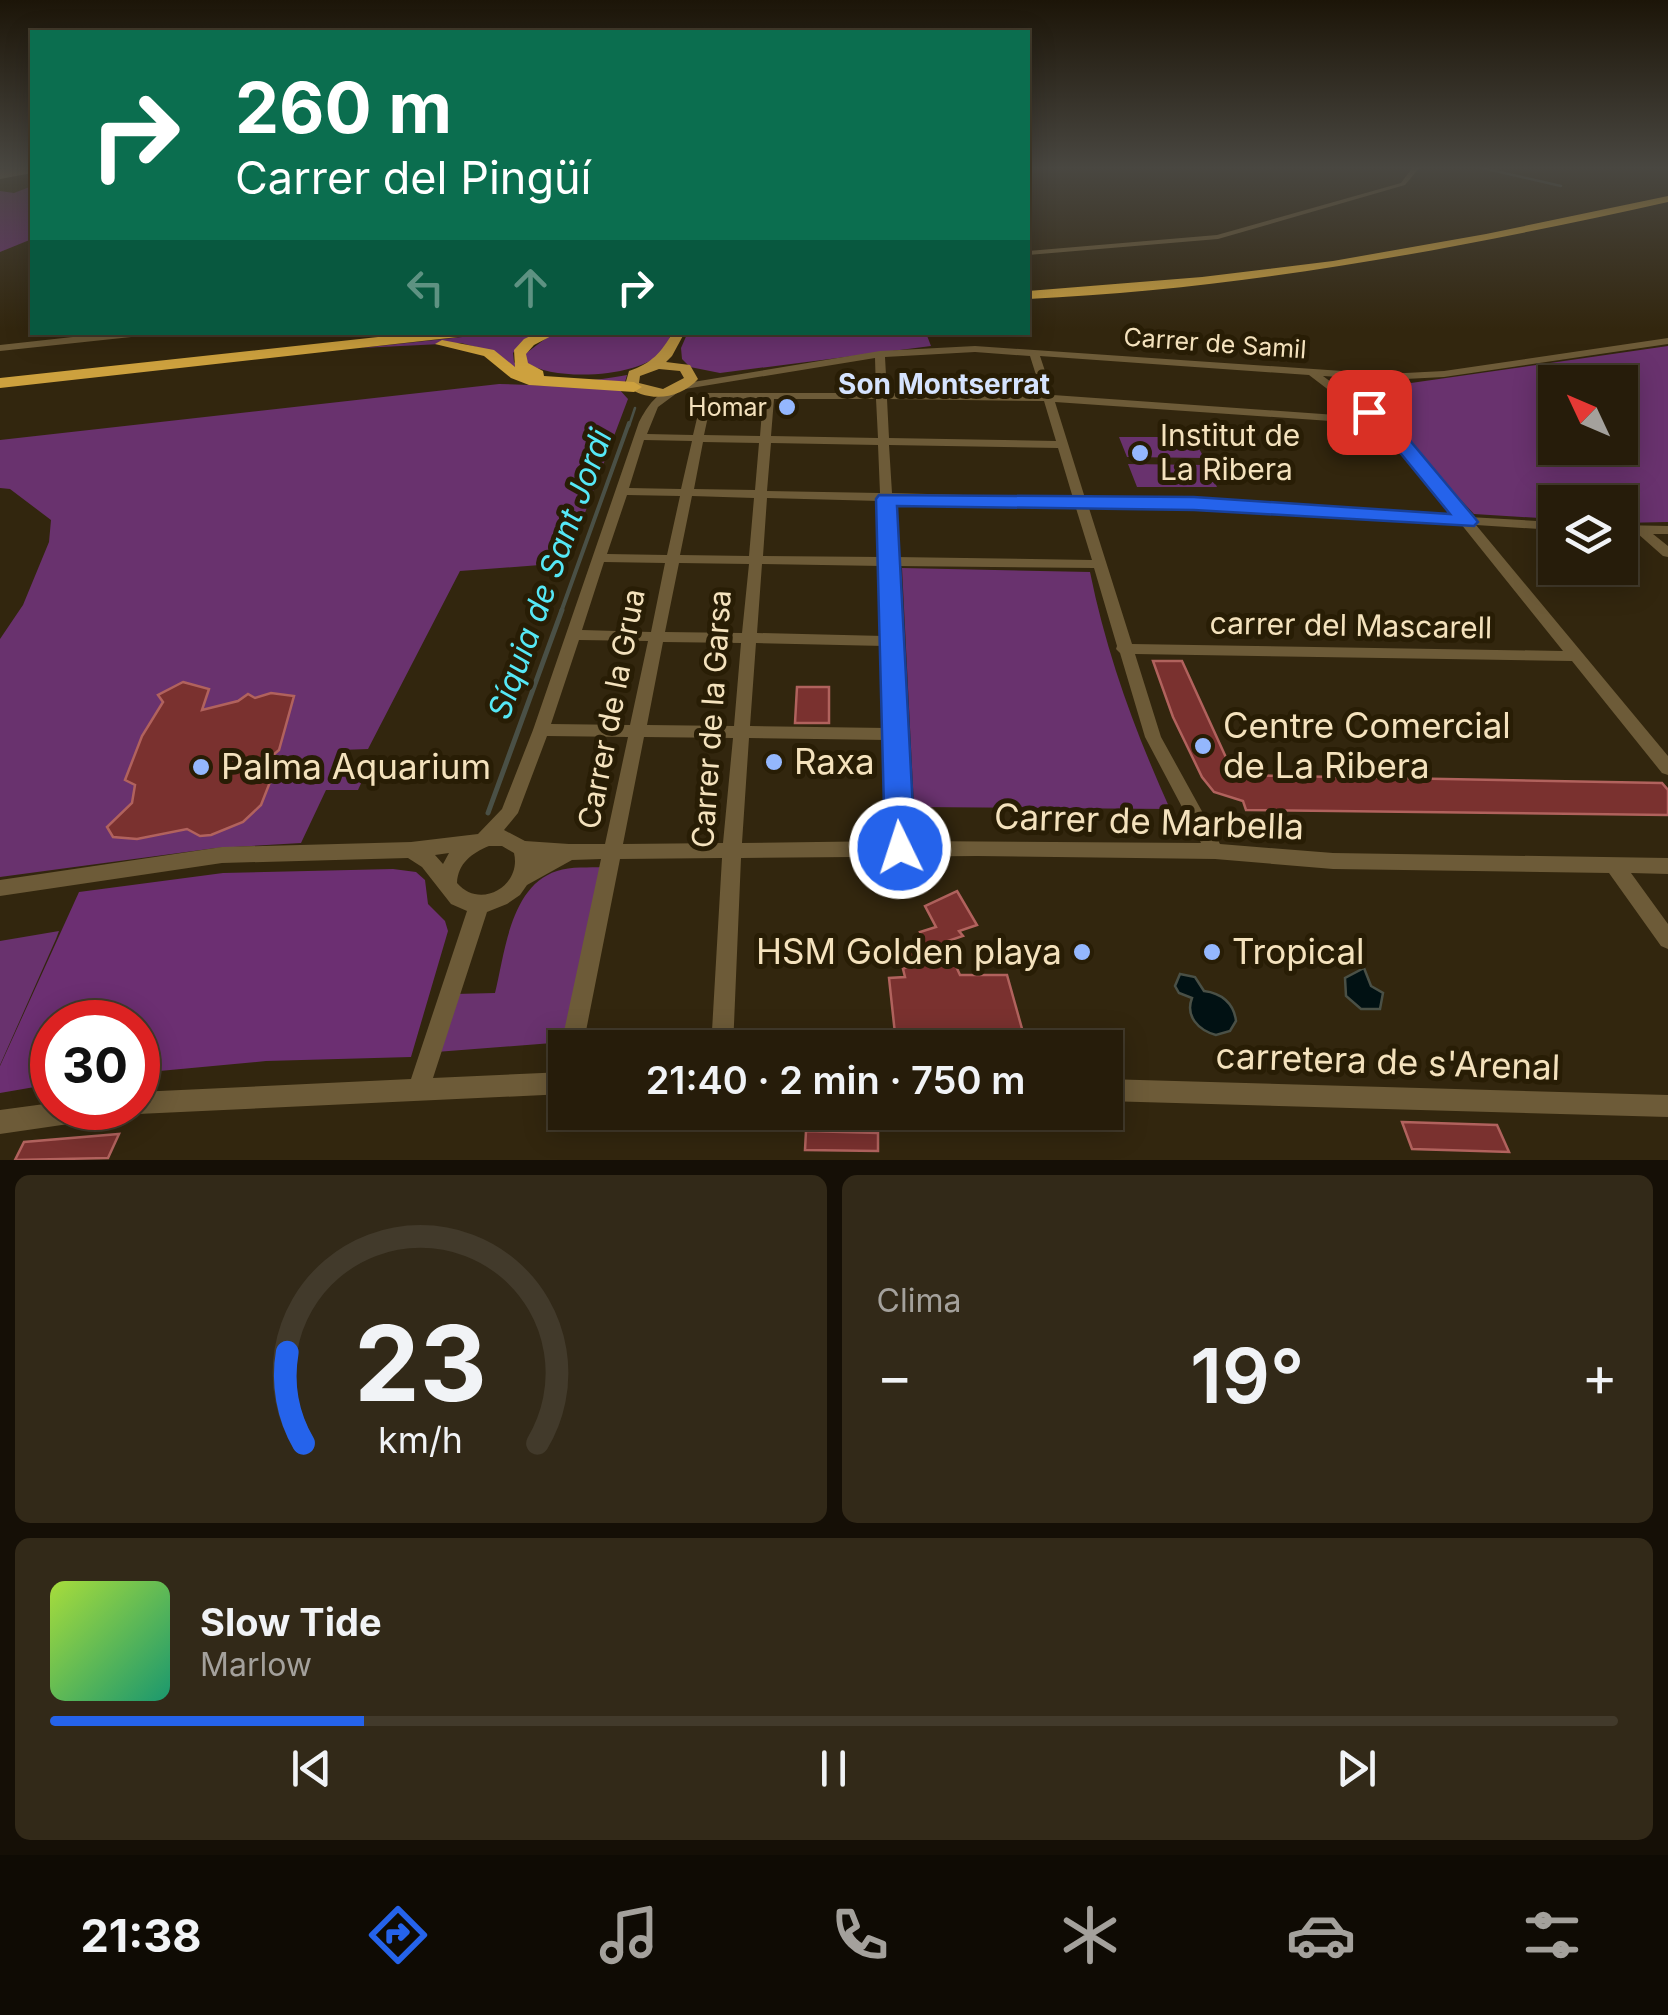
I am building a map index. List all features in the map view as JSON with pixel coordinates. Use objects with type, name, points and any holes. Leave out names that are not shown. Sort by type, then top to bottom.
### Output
[{"type":"highway","points":[[1030,285],[1182,274],[1334,255],[1508,221]]},
{"type":"highway","points":[[1030,295],[1168,285],[1334,265],[1559,221]]},
{"type":"highway","points":[[246,347],[328,335]]},
{"type":"highway","points":[[0,374],[355,335]]},
{"type":"highway","points":[[0,383],[440,335]]},
{"type":"highway","points":[[547,335],[520,350],[518,361],[524,367],[564,377],[646,368]]},
{"type":"highway","points":[[231,358],[459,345],[488,353],[529,380],[637,389]]},
{"type":"main road","points":[[677,338],[673,356],[692,377],[679,389],[637,389],[631,378],[666,356],[677,338]]},
{"type":"main road","points":[[646,368],[685,368]]},
{"type":"street","points":[[1030,253],[1218,237],[1273,221]]},
{"type":"street","points":[[0,348],[122,335]]},
{"type":"street","name":"Carrer de Samil","points":[[679,389],[880,354],[974,349],[1386,377],[1444,374],[1668,341]]},
{"type":"street","points":[[1034,352],[1153,738],[1214,852]]},
{"type":"street","points":[[880,354],[900,848]]},
{"type":"street","name":"Carrer de Samil","points":[[685,368],[708,375],[759,374]]},
{"type":"street","points":[[1313,373],[1380,421],[1668,768]]},
{"type":"street","points":[[446,881],[450,864],[509,813],[541,730],[642,430],[648,402],[637,389]]},
{"type":"street","points":[[642,430],[656,404],[679,389]]},
{"type":"street","name":"Carrer de la Grua","points":[[575,1030],[707,395],[769,395]]},
{"type":"street","points":[[769,395],[1048,398],[1380,421]]},
{"type":"street","name":"Carrer de la Garsa","points":[[723,1030],[732,850],[769,395]]},
{"type":"street","points":[[642,430],[698,439],[1062,445]]},
{"type":"street","points":[[621,492],[1194,504],[1538,525]]},
{"type":"street","points":[[1638,530],[1668,530]]},
{"type":"street","points":[[1642,530],[1668,553]]},
{"type":"street","points":[[598,558],[1097,564]]},
{"type":"street","points":[[573,635],[892,641]]},
{"type":"street","name":"carrer del Mascarell","points":[[1123,650],[1578,656]]},
{"type":"street","points":[[541,730],[893,734]]},
{"type":"street","points":[[509,813],[510,828],[527,865],[522,880]]},
{"type":"street","points":[[0,888],[222,855],[410,850],[504,838],[520,846]]},
{"type":"street","name":"Carrer de Marbella","points":[[520,846],[569,852],[900,848],[1214,852],[1333,861],[1668,866]]},
{"type":"street","points":[[410,850],[429,862],[457,900],[480,905],[497,900],[569,852]]},
{"type":"street","points":[[1615,866],[1658,917],[1668,940]]},
{"type":"street","points":[[419,1088],[480,905]]},
{"type":"street","points":[[160,1102],[548,1084]]},
{"type":"street","name":"carretera de s'Arenal","points":[[1123,1090],[1668,1106]]},
{"type":"street","points":[[0,1122],[30,1118]]},
{"type":"shaded area","points":[[0,221],[30,221],[30,240],[0,252]]},
{"type":"shaded area","points":[[481,335],[539,335],[523,342],[513,353],[514,362],[524,371],[550,379],[521,373],[495,352],[461,343],[361,348]]},
{"type":"shaded area","points":[[670,335],[666,348],[639,366],[578,375],[527,363],[525,354],[549,336]]},
{"type":"shaded area","points":[[687,335],[927,335],[931,346],[720,373],[690,367],[682,359],[681,348]]},
{"type":"shaded area","points":[[1668,346],[1668,522],[1638,523],[1638,485],[1538,485],[1538,518],[1474,514],[1386,420],[1336,382],[1397,385]]},
{"type":"shaded area","points":[[627,375],[625,382],[584,381],[599,379]]},
{"type":"shaded area","points":[[499,384],[618,388],[628,399],[566,563],[460,571],[368,749],[341,750],[363,779],[358,790],[326,790],[301,843],[216,848],[0,877],[0,639],[23,605],[49,542],[51,520],[10,489],[0,488],[0,440]]},
{"type":"shaded area","points":[[1119,437],[1193,437],[1204,458],[1127,457]]},
{"type":"shaded area","points":[[1128,464],[1206,465],[1217,487],[1137,487]]},
{"type":"shaded area","points":[[902,568],[1090,572],[1123,693],[1170,809],[914,807]]},
{"type":"shaded area","points":[[604,867],[568,1030],[548,1030],[548,1043],[436,1052],[455,994],[495,993],[512,923],[529,891],[541,879],[574,868]]},
{"type":"shaded area","points":[[393,869],[416,872],[425,880],[428,904],[445,921],[448,931],[411,1057],[266,1061],[160,1071],[160,1000],[30,1000],[30,1088],[0,1093],[0,1066],[79,892],[223,873]]},
{"type":"shaded area","points":[[59,931],[56,939],[0,1065],[0,941]]},
{"type":"shaded area","points":[[1364,968],[1371,986],[1383,993],[1380,1009],[1361,1009],[1346,996],[1345,978]]},
{"type":"shaded area","points":[[1180,974],[1195,977],[1204,991],[1229,1004],[1236,1021],[1230,1031],[1216,1035],[1195,1021],[1190,1011],[1192,998],[1179,993],[1175,986]]},
{"type":"building","name":"Centre Comercial de La Ribera","points":[[1153,661],[1182,661],[1234,775],[1662,783],[1668,790],[1668,815],[1246,810],[1243,801],[1214,792],[1202,777],[1173,717]]},
{"type":"building","name":"Palma Aquarium","points":[[183,682],[209,689],[202,710],[238,701],[248,694],[255,698],[271,693],[294,696],[279,750],[272,756],[272,777],[261,805],[243,822],[211,835],[200,836],[187,829],[137,839],[113,837],[107,827],[132,803],[135,785],[125,780],[142,736],[163,702],[158,695]]},
{"type":"building","points":[[797,687],[829,687],[829,723],[795,723]]},
{"type":"building","points":[[957,891],[977,925],[959,931],[963,936],[945,942],[960,975],[1007,975],[1022,1030],[895,1030],[889,978],[905,977],[903,969],[913,964],[904,947],[923,938],[920,932],[936,927],[925,906]]},
{"type":"building","points":[[1402,1122],[1497,1125],[1509,1152],[1412,1149]]},
{"type":"building","points":[[806,1131],[878,1133],[878,1151],[805,1150]]},
{"type":"building","points":[[119,1134],[108,1158],[15,1160],[24,1142]]},
{"type":"waterway","name":"Síquia de Sant Jordi","points":[[629,426],[635,408]]},
{"type":"waterway","name":"Síquia de Sant Jordi","points":[[561,612],[629,423]]},
{"type":"waterway","name":"Síquia de Sant Jordi","points":[[488,813],[562,610]]},
{"type":"place","name":"Homar","points":[[787,407]]},
{"type":"place","name":"Institut de La Ribera","points":[[1140,453]]},
{"type":"place","name":"Centre Comercial de La Ribera","points":[[1203,746]]},
{"type":"place","name":"Raxa","points":[[774,762]]},
{"type":"place","name":"Palma Aquarium","points":[[201,767]]},
{"type":"place","name":"HSM Golden playa","points":[[1082,952]]},
{"type":"place","name":"Tropical","points":[[1212,952]]},
{"type":"district","name":"Son Montserrat","points":[[944,384]]},
{"type":"route","points":[[900,848],[886,499],[1194,504],[1467,522],[1396,435],[1369,412]]}]
